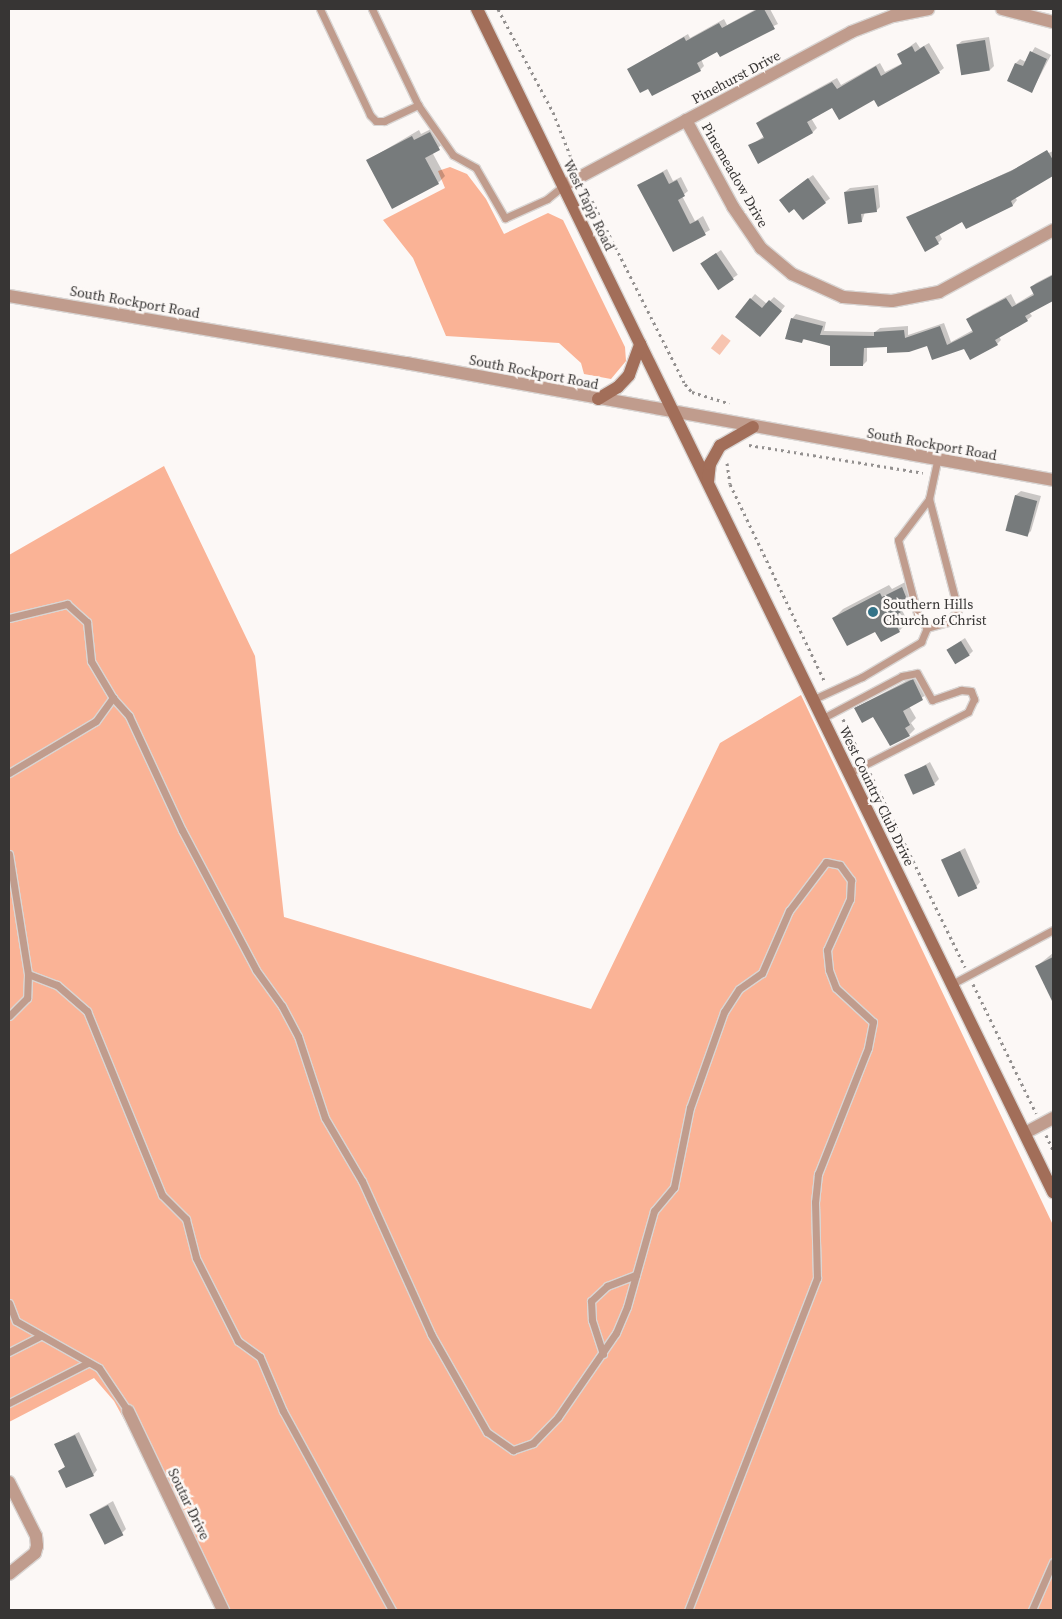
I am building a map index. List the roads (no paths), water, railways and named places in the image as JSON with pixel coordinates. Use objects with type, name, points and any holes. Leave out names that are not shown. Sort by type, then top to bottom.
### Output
[{"type":"main road","name":"West Tapp Road","points":[[477,9],[674,413]]},
{"type":"main road","points":[[598,399],[618,387],[629,375],[640,344]]},
{"type":"main road","name":"West Country Club Drive","points":[[674,413],[1053,1192]]},
{"type":"main road","points":[[708,482],[710,464],[720,446],[753,427]]},
{"type":"street","name":"Pinehurst Drive","points":[[563,186],[851,32],[893,16],[928,9]]},
{"type":"street","points":[[1002,9],[1053,22]]},
{"type":"street","name":"Pinemeadow Drive","points":[[686,120],[733,207],[761,248],[792,274],[843,297],[892,301],[939,292],[1053,230]]},
{"type":"street","name":"South Rockport Road","points":[[9,296],[406,363],[674,413],[1053,480]]},
{"type":"street","points":[[1025,1133],[1053,1118]]},
{"type":"street","name":"Soutar Drive","points":[[128,1411],[223,1610]]},
{"type":"street","points":[[9,1482],[36,1536],[37,1546],[35,1553],[9,1574]]},
{"type":"lane","points":[[320,9],[370,115],[376,121],[384,121],[418,105]]},
{"type":"lane","points":[[372,9],[418,105],[454,155],[476,168],[505,218],[547,199],[563,186]]},
{"type":"lane","points":[[928,628],[918,617],[898,540],[929,499],[937,460]]},
{"type":"lane","points":[[814,699],[921,642],[928,628],[948,622],[958,610],[929,499]]},
{"type":"lane","points":[[9,618],[67,604],[87,622],[92,662],[113,698],[129,716],[182,830],[256,970],[282,1006],[298,1036],[318,1087],[325,1118],[362,1181],[431,1334],[487,1432],[513,1450],[533,1442],[558,1417],[603,1354],[627,1307],[654,1211],[674,1187],[690,1108],[724,1012],[739,990],[762,973],[789,911],[810,880],[826,862],[840,865],[851,880],[850,899],[827,950],[829,970],[836,988],[873,1022],[868,1048],[818,1174],[815,1202],[817,1278],[688,1610]]},
{"type":"lane","points":[[823,718],[902,676],[916,673],[932,700],[961,690],[971,690],[974,699],[968,712],[849,773]]},
{"type":"lane","points":[[9,772],[96,721],[113,698]]},
{"type":"lane","points":[[9,854],[15,909],[28,974],[27,998],[9,1016]]},
{"type":"lane","points":[[952,984],[1053,930]]},
{"type":"lane","points":[[28,974],[57,985],[87,1011],[162,1195],[186,1219],[196,1258],[238,1341],[260,1357],[283,1411],[392,1610]]},
{"type":"lane","points":[[603,1354],[592,1320],[591,1301],[607,1286],[636,1275]]},
{"type":"lane","points":[[10,1307],[16,1321],[99,1368],[128,1411]]},
{"type":"lane","points":[[9,1352],[41,1336]]},
{"type":"lane","points":[[9,1402],[88,1363]]},
{"type":"lane","points":[[1032,1610],[1053,1562]]},
{"type":"place","name":"Southern Hills Church of Christ","points":[[873,612]]}]
